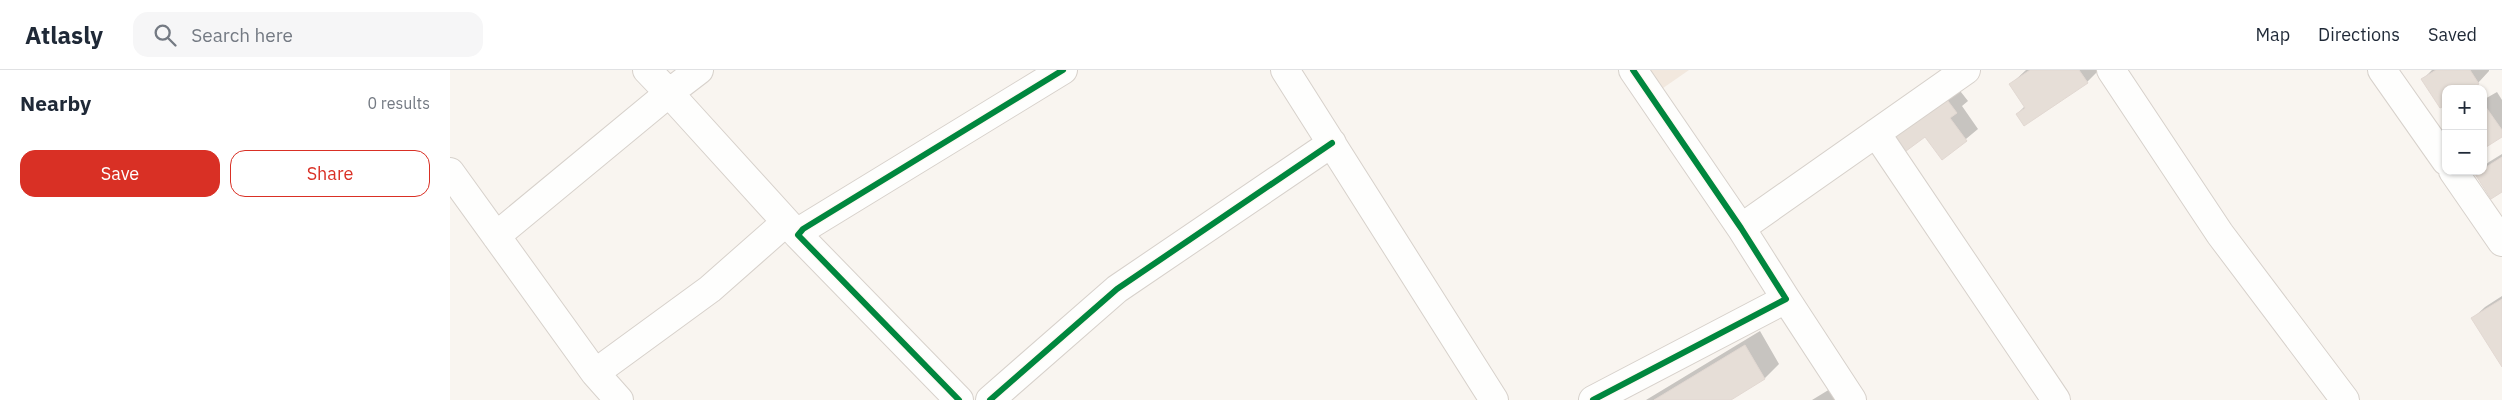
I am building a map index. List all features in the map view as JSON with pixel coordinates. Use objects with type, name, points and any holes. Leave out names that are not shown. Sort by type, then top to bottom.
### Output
[{"type":"street","points":[[648,70],[792,229],[959,400]]},
{"type":"street","points":[[496,236],[699,70]]},
{"type":"street","points":[[595,373],[792,229],[803,229],[1062,70]]},
{"type":"street","points":[[1285,70],[1494,400]]},
{"type":"street","points":[[1633,70],[1741,228],[1852,400]]},
{"type":"street","points":[[1741,228],[1966,70]]},
{"type":"street","points":[[2111,70],[2220,234],[2345,400]]},
{"type":"street","points":[[2382,70],[2442,155]]},
{"type":"street","points":[[1876,133],[2056,400]]},
{"type":"street","points":[[990,400],[1117,289],[1332,143]]},
{"type":"street","points":[[450,172],[595,373],[620,400]]},
{"type":"street","points":[[2456,175],[2502,242]]},
{"type":"street","points":[[1593,400],[1786,299]]},
{"type":"shaded area","points":[[1635,70],[1689,70],[1653,95]]},
{"type":"building","points":[[2030,70],[2079,70],[2088,83],[2024,126],[2016,114],[2025,108],[2009,84]]},
{"type":"building","points":[[2436,70],[2470,70],[2479,84],[2442,85],[2442,107],[2440,108],[2421,79]]},
{"type":"building","points":[[1945,97],[1957,113],[1950,118],[1967,141],[1942,160],[1925,137],[1902,154],[1890,138]]},
{"type":"building","points":[[2487,109],[2502,130],[2502,137],[2487,146]]},
{"type":"building","points":[[2502,157],[2502,192],[2491,199],[2476,175],[2487,175],[2487,166]]},
{"type":"building","points":[[2502,299],[2502,367],[2471,318]]},
{"type":"building","points":[[1745,345],[1765,379],[1731,400],[1654,400]]},
{"type":"cycle path","points":[[959,400],[798,235],[803,229],[1063,70]]},
{"type":"cycle path","points":[[1593,400],[1786,299],[1741,228],[1633,70]]},
{"type":"cycle path","points":[[990,400],[1117,289],[1332,143]]}]
